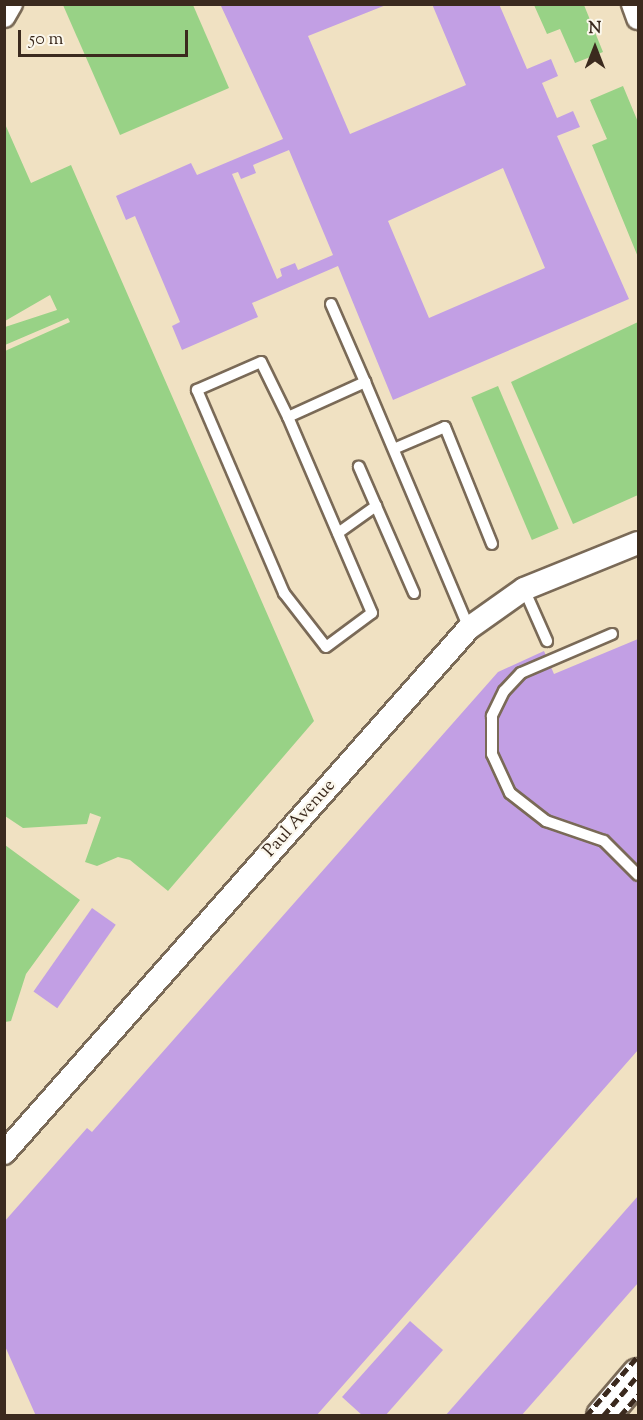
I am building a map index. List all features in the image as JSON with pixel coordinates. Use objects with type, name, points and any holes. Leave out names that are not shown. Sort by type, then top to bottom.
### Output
[{"type":"main road","points":[[603,1416],[639,1375]]},
{"type":"street","points":[[4,16],[11,4]]},
{"type":"street","points":[[633,4],[639,18]]},
{"type":"street","name":"Paul Avenue","points":[[4,1153],[470,628],[524,589],[639,543]]},
{"type":"lane","points":[[331,303],[396,448],[470,628]]},
{"type":"lane","points":[[261,362],[288,417],[372,613],[326,647],[284,593],[197,390],[261,362]]},
{"type":"lane","points":[[288,417],[365,382]]},
{"type":"lane","points":[[396,448],[445,427],[492,544]]},
{"type":"lane","points":[[359,467],[414,592]]},
{"type":"lane","points":[[338,533],[376,506]]},
{"type":"lane","points":[[524,589],[547,641]]},
{"type":"lane","points":[[612,633],[521,673],[504,691],[492,716],[492,754],[510,794],[546,820],[604,841],[639,875]]},
{"type":"green space","points":[[63,5],[193,5],[229,88],[120,135]]},
{"type":"green space","points":[[534,5],[584,5],[603,52],[575,63],[560,29],[547,34]]},
{"type":"green space","points":[[623,86],[638,122],[638,257],[592,145],[607,139],[590,100]]},
{"type":"green space","points":[[5,124],[31,183],[71,165],[314,721],[168,891],[130,860],[118,857],[97,866],[85,862],[101,817],[90,813],[87,824],[23,828],[5,816],[5,351],[70,322],[68,318],[5,345],[5,327],[57,310],[50,295],[5,321]]},
{"type":"green space","points":[[638,322],[638,495],[573,524],[511,382]]},
{"type":"green space","points":[[498,386],[559,529],[532,540],[471,397]]},
{"type":"green space","points":[[5,845],[80,900],[26,974],[11,1021],[5,1022]]},
{"type":"building","points":[[432,4],[499,4],[527,69],[551,59],[558,76],[542,83],[557,118],[573,111],[580,127],[557,136],[629,299],[393,400],[338,266],[252,303],[258,317],[182,350],[172,326],[180,322],[135,216],[126,220],[116,196],[191,163],[197,175],[283,139],[221,6],[386,5],[308,36],[350,134],[466,85]],"holes":[[[289,150],[333,255],[298,270],[295,263],[280,269],[282,276],[277,279],[232,174],[238,172],[241,179],[256,173],[253,165]],[[503,168],[545,268],[429,318],[388,221]]]},
{"type":"building","points":[[638,639],[638,1050],[316,1416],[36,1416],[4,1344],[4,1222],[87,1128],[92,1132],[498,672],[544,651],[554,674]]},
{"type":"building","points":[[92,908],[116,925],[57,1008],[33,992]]},
{"type":"building","points":[[638,1196],[638,1283],[521,1416],[445,1416]]},
{"type":"building","points":[[410,1321],[443,1350],[385,1416],[363,1416],[342,1397]]},
{"type":"railway","points":[[586,1416],[638,1356]]},
{"type":"railway","points":[[603,1416],[638,1375]]},
{"type":"railway","points":[[620,1416],[638,1395]]}]
